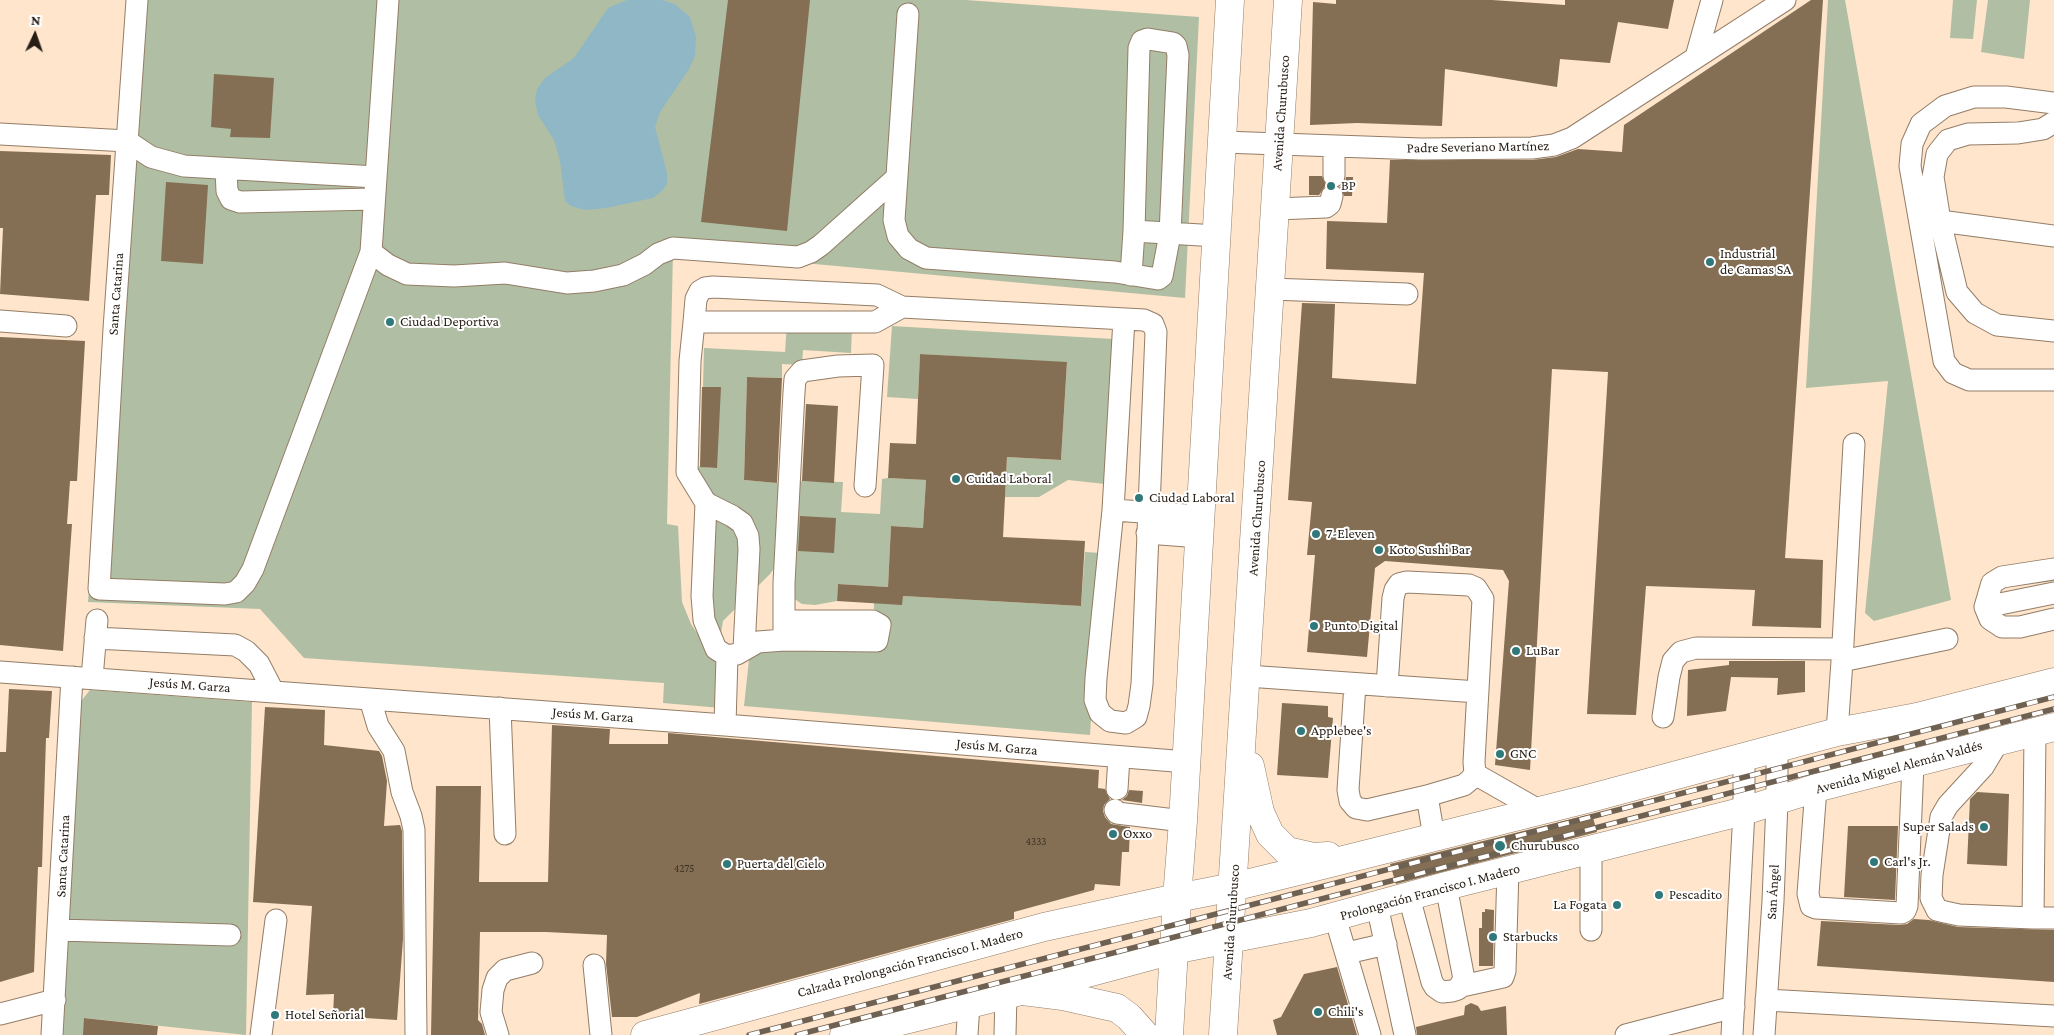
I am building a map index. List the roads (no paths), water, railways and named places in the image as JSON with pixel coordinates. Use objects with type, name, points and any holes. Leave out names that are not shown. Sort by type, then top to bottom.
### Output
[{"type":"main road","points":[[1169,1035],[1173,950],[1187,762],[1230,0]]},
{"type":"main road","name":"Avenida Churubusco","points":[[1223,1035],[1288,0]]},
{"type":"main road","points":[[1177,898],[1233,887],[1540,811],[1837,732],[1916,717],[2054,682]]},
{"type":"main road","name":"Avenida Miguel Alemán Valdés","points":[[1744,811],[1816,788],[2044,730]]},
{"type":"main road","points":[[1243,733],[1260,812],[1270,834],[1288,851],[1313,857],[1377,851]]},
{"type":"main road","name":"Prolongación Francisco I. Madero","points":[[1173,950],[1230,940],[1335,917],[1446,886],[1744,811]]},
{"type":"main road","name":"Calzada Prolongación Francisco I. Madero","points":[[645,1035],[1044,927],[1177,898]]},
{"type":"main road","points":[[844,1035],[887,1030],[969,1004],[1173,950]]},
{"type":"main road","points":[[1014,993],[1063,996],[1116,1008],[1129,1017],[1145,1035]]},
{"type":"street","name":"Santa Catarina","points":[[137,0],[114,328],[100,589],[224,594],[236,592],[245,583],[253,569],[371,252]]},
{"type":"street","points":[[388,0],[371,252],[388,266],[407,274],[454,276],[505,273],[567,283],[594,281],[623,275],[645,264],[658,254],[673,248],[798,257],[811,252],[821,244],[895,179]]},
{"type":"street","points":[[1696,57],[1712,0]]},
{"type":"street","name":"Padre Severiano Martínez","points":[[1222,142],[1421,149],[1532,148],[1554,146],[1572,138],[1785,0]]},
{"type":"street","points":[[908,14],[895,179],[894,220],[898,236],[909,249],[926,258],[1131,275],[1158,279],[1162,276],[1170,234],[1178,55],[1176,46],[1172,43],[1148,39],[1142,41],[1139,48],[1131,275]]},
{"type":"street","points":[[2054,103],[2006,97],[1974,97],[1945,106],[1922,124],[1912,144],[1910,166],[1944,361],[1953,373],[1969,380],[2054,380]]},
{"type":"street","points":[[2054,122],[2043,129],[2018,133],[1968,134],[1948,140],[1937,154],[1933,178],[1940,221],[1957,292],[1975,313],[1997,325],[2054,331]]},
{"type":"street","points":[[0,134],[127,141],[151,157],[184,166],[226,170],[376,177]]},
{"type":"street","points":[[1276,209],[1326,207],[1330,204],[1333,186],[1334,147]]},
{"type":"street","points":[[226,170],[227,191],[231,199],[240,202],[374,199]]},
{"type":"street","points":[[1940,221],[2054,236]]},
{"type":"street","points":[[1134,231],[1217,236]]},
{"type":"street","points":[[725,725],[749,549],[748,536],[742,524],[732,516],[706,503],[687,472],[690,361],[696,299],[700,291],[713,287],[877,295],[902,307],[1144,320],[1153,324],[1156,332],[1142,684],[1140,706],[1136,717],[1126,723],[1110,721],[1100,713],[1095,700],[1113,510],[1124,319]]},
{"type":"street","points":[[1271,289],[1407,294]]},
{"type":"street","points":[[694,322],[875,322],[902,307]]},
{"type":"street","points":[[0,321],[66,326]]},
{"type":"street","points":[[706,503],[702,587],[704,620],[716,649],[735,652],[784,630],[784,583],[794,392],[795,379],[802,371],[830,367],[873,365],[865,486]]},
{"type":"street","points":[[1837,732],[1854,444]]},
{"type":"street","points":[[1113,510],[1148,511],[1200,526]]},
{"type":"street","points":[[1147,533],[1200,526]]},
{"type":"street","points":[[2054,569],[2002,577],[1992,583],[1985,607],[1990,619],[2002,627],[2020,627],[2054,619]]},
{"type":"street","points":[[1355,684],[1348,790],[1350,801],[1356,808],[1367,810],[1464,785],[1475,774],[1474,762],[1483,599],[1476,588],[1468,585],[1407,582],[1399,584],[1394,590],[1387,686]]},
{"type":"street","points":[[1985,607],[2054,593]]},
{"type":"street","name":"Santa Catarina","points":[[52,1035],[59,930],[82,678],[96,629],[235,645],[246,651],[259,664],[273,691]]},
{"type":"street","points":[[1663,717],[1669,677],[1674,661],[1680,652],[1696,648],[1843,655],[1947,639]]},
{"type":"street","name":"Jesús M. Garza","points":[[0,672],[725,725],[1187,762]]},
{"type":"street","points":[[1247,676],[1478,692]]},
{"type":"street","points":[[370,699],[378,726],[394,751],[402,792],[414,830],[416,1035]]},
{"type":"street","points":[[500,708],[505,834]]},
{"type":"street","points":[[1998,742],[1983,767],[1948,805],[1941,817],[1932,875],[1932,904],[1938,910],[1959,915],[2044,918],[2044,730]]},
{"type":"street","name":"San Ángel","points":[[1764,1035],[1777,802],[1777,749]]},
{"type":"street","points":[[1116,789],[1119,756]]},
{"type":"street","points":[[1732,1035],[1744,811],[1744,757]]},
{"type":"street","points":[[1816,788],[1808,894],[1811,906],[1816,908],[1901,913],[1905,911],[1907,906],[1913,764]]},
{"type":"street","points":[[1475,774],[1540,811]]},
{"type":"street","points":[[1427,796],[1434,837]]},
{"type":"street","points":[[1115,810],[1117,813],[1183,821]]},
{"type":"street","points":[[1591,849],[1591,930]]},
{"type":"street","points":[[1409,897],[1432,982],[1436,988],[1442,992],[1503,977],[1505,971],[1508,870]]},
{"type":"street","points":[[1446,886],[1463,970],[1464,979],[1462,986]]},
{"type":"street","points":[[1377,905],[1405,1035]]},
{"type":"street","points":[[1335,917],[1370,1035]]},
{"type":"street","points":[[261,1035],[276,920]]},
{"type":"street","points":[[59,930],[230,935]]},
{"type":"street","points":[[1347,953],[1386,944]]},
{"type":"street","points":[[498,1035],[491,1012],[493,990],[497,978],[505,970],[532,963]]},
{"type":"street","points":[[594,966],[601,1035]]},
{"type":"street","points":[[1005,1035],[1014,993]]},
{"type":"street","points":[[0,1014],[55,1000]]},
{"type":"street","points":[[1766,1000],[2054,1016]]},
{"type":"street","points":[[968,1035],[969,1004]]},
{"type":"street","points":[[1626,1035],[1734,1007]]},
{"type":"water","points":[[627,0],[662,0],[675,4],[690,17],[696,37],[695,56],[689,69],[660,112],[655,127],[667,173],[667,184],[663,190],[653,198],[606,208],[585,210],[571,206],[565,201],[560,161],[554,140],[538,115],[535,101],[537,89],[545,78],[574,58],[608,8]]},
{"type":"railway","points":[[749,1035],[2054,697]]},
{"type":"railway","points":[[797,1035],[2054,709]]},
{"type":"place","name":"BP","points":[[1331,186]]},
{"type":"place","name":"Industrial de Camas SA","points":[[1710,262]]},
{"type":"place","name":"Ciudad Deportiva","points":[[390,322]]},
{"type":"place","name":"Cuidad Laboral","points":[[956,479]]},
{"type":"place","name":"Ciudad Laboral","points":[[1139,498]]},
{"type":"place","name":"7-Eleven","points":[[1316,534]]},
{"type":"place","name":"Koto Sushi Bar","points":[[1379,550]]},
{"type":"place","name":"Punto Digital","points":[[1314,626]]},
{"type":"place","name":"LuBar","points":[[1516,651]]},
{"type":"place","name":"Applebee's","points":[[1301,731]]},
{"type":"place","name":"GNC","points":[[1500,754]]},
{"type":"place","name":"Super Salads","points":[[1984,827]]},
{"type":"place","name":"Oxxo","points":[[1113,834]]},
{"type":"place","name":"Churubusco","points":[[1500,846]]},
{"type":"place","name":"Carl's Jr.","points":[[1874,862]]},
{"type":"place","name":"Puerta del Cielo","points":[[727,864]]},
{"type":"place","name":"Pescadito","points":[[1659,895]]},
{"type":"place","name":"La Fogata","points":[[1617,905]]},
{"type":"place","name":"Starbucks","points":[[1493,937]]},
{"type":"place","name":"Chili's","points":[[1318,1012]]},
{"type":"place","name":"Hotel Señorial","points":[[275,1015]]}]
